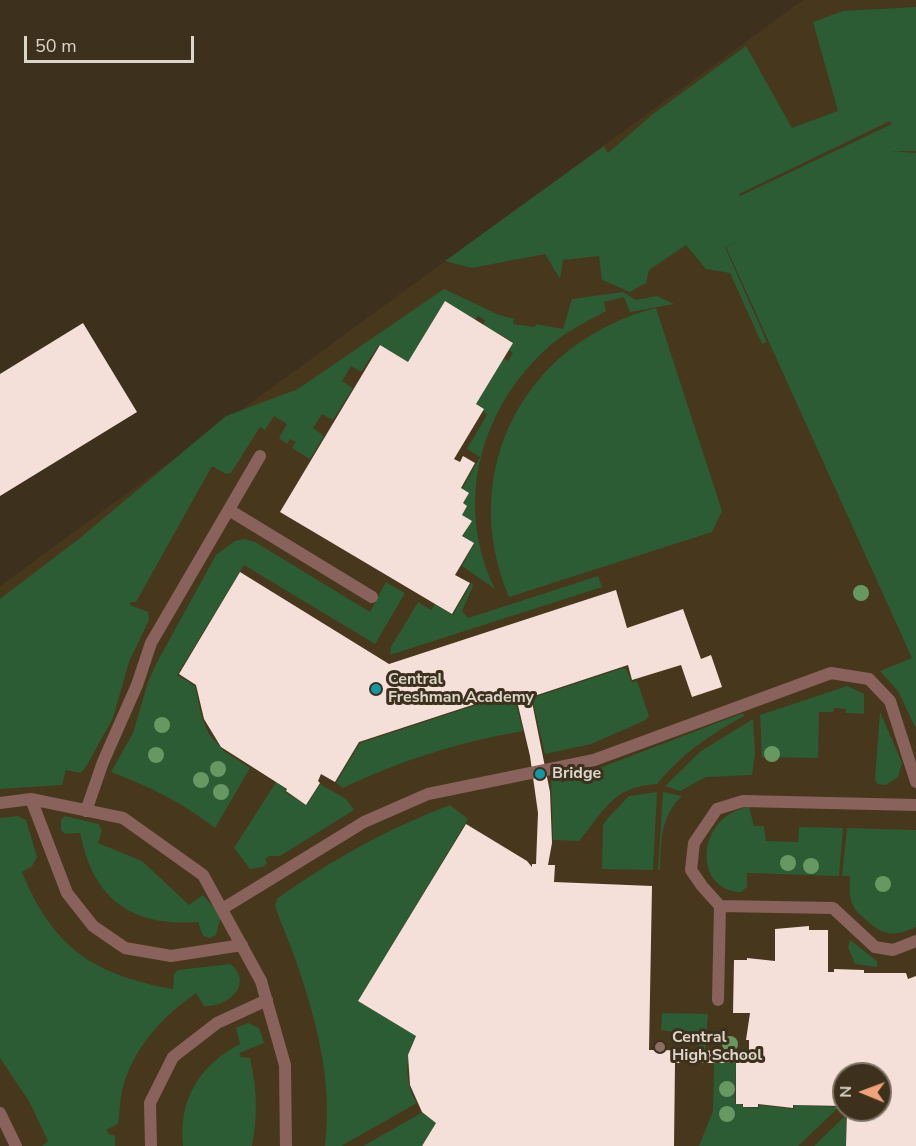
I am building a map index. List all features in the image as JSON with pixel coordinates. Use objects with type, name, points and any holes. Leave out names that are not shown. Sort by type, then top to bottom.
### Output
[{"type":"lane","points":[[86,811],[103,762],[137,686],[151,643],[260,456]]},
{"type":"lane","points":[[229,510],[372,597]]},
{"type":"lane","points":[[222,909],[364,822],[428,794],[594,760],[831,673],[869,680],[890,701],[916,782]]},
{"type":"lane","points":[[31,799],[67,893],[93,926],[125,948],[171,956],[242,945]]},
{"type":"lane","points":[[0,803],[31,799],[123,818],[203,875],[261,981],[267,1000],[285,1065],[285,1146]]},
{"type":"lane","points":[[718,1000],[720,906],[691,870],[694,843],[717,809],[742,801],[916,805]]},
{"type":"lane","points":[[720,906],[833,908],[875,947],[893,950],[916,941]]},
{"type":"lane","points":[[151,1146],[150,1103],[173,1057],[217,1023],[267,1000]]},
{"type":"lane","points":[[0,1113],[16,1146]]},
{"type":"shaded area","points":[[803,0],[916,0],[916,1146],[0,1146],[0,586]]},
{"type":"green space","points":[[916,7],[916,151],[891,151],[916,153],[916,729],[898,691],[880,671],[912,658],[726,247],[743,239],[725,247],[767,342],[762,344],[730,273],[706,269],[686,245],[649,270],[646,283],[630,292],[602,280],[599,256],[563,260],[560,279],[545,254],[472,268],[445,261],[604,146],[608,153],[653,114],[746,46],[792,128],[838,111],[813,22],[843,11]],"holes":[[[890,121],[892,124],[740,196],[739,194]]]},
{"type":"green space","points":[[444,289],[499,315],[514,319],[513,324],[535,327],[536,324],[563,329],[572,299],[623,292],[636,300],[657,296],[674,304],[630,312],[624,297],[604,302],[606,311],[566,334],[544,351],[521,376],[503,403],[489,432],[480,462],[476,494],[476,526],[483,558],[495,589],[462,566],[474,544],[462,536],[472,521],[462,515],[462,489],[480,457],[467,449],[487,415],[476,404],[504,358],[508,361],[513,353],[509,350],[513,342],[483,325],[485,320],[478,316],[475,320],[445,301],[408,362],[379,345],[361,372],[351,366],[342,381],[353,388],[333,420],[322,414],[313,428],[324,436],[310,459],[292,448],[296,442],[290,439],[287,444],[279,438],[287,424],[274,416],[265,430],[260,427],[231,473],[226,474],[212,466],[136,602],[130,602],[130,605],[148,612],[149,620],[129,662],[113,718],[87,765],[81,773],[66,770],[62,785],[0,789],[0,599],[80,538],[226,416],[298,389]]},
{"type":"green space","points":[[656,308],[722,511],[712,532],[509,597],[495,550],[491,503],[498,459],[514,418],[538,381],[570,349],[610,325]]},
{"type":"green space","points":[[244,539],[255,542],[370,612],[386,582],[405,593],[375,644],[244,565],[177,675],[195,686],[202,718],[209,734],[224,751],[250,768],[215,828],[165,796],[111,772],[133,733],[148,682],[156,664],[216,555],[235,541]]},
{"type":"green space","points":[[598,576],[602,587],[390,655],[391,647],[418,602],[431,610],[435,604],[453,615],[472,582],[473,586],[462,611],[468,618]]},
{"type":"green space","points":[[623,668],[626,669],[632,682],[637,681],[649,716],[646,720],[591,744],[545,754],[532,698]]},
{"type":"green space","points":[[847,686],[864,694],[864,714],[846,713],[846,709],[834,708],[833,712],[819,712],[818,758],[762,757],[760,715]]},
{"type":"green space","points":[[510,694],[516,703],[523,731],[431,753],[343,788],[336,783],[360,743]]},
{"type":"green space","points":[[880,712],[902,763],[898,777],[886,785],[878,784],[875,780]]},
{"type":"green space","points":[[743,713],[744,716],[719,730],[686,754],[657,784],[630,790],[611,802],[579,841],[553,840],[551,779],[561,778],[562,783],[573,776]]},
{"type":"green space","points":[[753,719],[755,754],[752,775],[706,777],[680,791],[665,786],[701,751]]},
{"type":"green space","points":[[276,782],[286,789],[285,792],[307,805],[320,784],[346,799],[354,810],[280,856],[269,856],[265,859],[267,863],[263,867],[250,869],[234,848]]},
{"type":"green space","points":[[657,792],[653,870],[602,869],[603,825],[608,818],[629,796]]},
{"type":"green space","points":[[663,792],[682,796],[669,812],[663,830],[660,870],[658,870]]},
{"type":"green space","points":[[450,805],[468,819],[358,1001],[416,1036],[407,1069],[410,1087],[417,1103],[341,1146],[325,1146],[327,1099],[317,1029],[294,954],[275,905],[278,898],[340,858],[404,824]]},
{"type":"green space","points":[[749,807],[754,826],[764,826],[766,841],[798,842],[799,827],[843,828],[839,876],[747,873],[747,887],[741,892],[725,888],[714,879],[708,867],[707,852],[710,837],[718,824],[731,813]]},
{"type":"green space","points":[[18,816],[26,820],[37,857],[32,866],[22,872],[34,898],[48,920],[63,939],[80,954],[120,975],[173,989],[174,974],[178,970],[230,964],[237,971],[240,979],[239,986],[229,999],[213,1006],[204,1006],[196,993],[163,1021],[144,1043],[124,1083],[118,1124],[106,1130],[115,1136],[115,1146],[42,1146],[48,1141],[29,1101],[0,1058],[0,818]]},
{"type":"green space","points":[[65,816],[99,824],[102,831],[98,843],[142,861],[189,905],[203,895],[221,916],[216,935],[210,938],[203,936],[198,922],[153,919],[119,904],[105,891],[94,875],[80,833],[65,834],[61,830],[61,820]]},
{"type":"green space","points":[[847,828],[916,830],[916,927],[895,933],[883,932],[871,925],[855,908],[850,897],[850,876],[842,876]]},
{"type":"green space","points":[[850,940],[877,961],[877,967],[855,964],[848,947]]},
{"type":"green space","points":[[662,1013],[708,1014],[705,1052],[698,1051],[698,1036],[661,1030]]},
{"type":"green space","points":[[248,1023],[259,1028],[264,1043],[239,1053],[241,1057],[250,1058],[254,1080],[256,1112],[252,1146],[183,1146],[184,1113],[195,1085],[214,1062],[240,1044],[236,1028]]},
{"type":"green space","points":[[714,1063],[736,1063],[735,1104],[742,1104],[742,1107],[758,1108],[759,1105],[794,1109],[794,1105],[832,1107],[832,1114],[798,1146],[699,1146],[713,1111]]},
{"type":"green space","points":[[423,1112],[436,1123],[422,1146],[363,1146]]},
{"type":"green space","points":[[839,1122],[846,1122],[846,1146],[814,1146]]},
{"type":"building","points":[[445,301],[513,343],[476,404],[484,409],[454,459],[460,462],[463,456],[475,463],[461,488],[469,493],[463,503],[467,506],[462,515],[472,521],[462,536],[474,543],[455,575],[470,583],[452,614],[280,512],[380,345],[408,362]]},
{"type":"building","points":[[83,323],[137,412],[0,496],[0,374]]},
{"type":"building","points":[[240,572],[389,664],[616,590],[627,628],[683,609],[701,659],[711,655],[722,687],[692,697],[681,665],[632,680],[628,665],[531,697],[550,792],[552,843],[548,865],[555,865],[554,882],[652,886],[649,1050],[749,1051],[749,1040],[746,1040],[750,1013],[733,1013],[734,960],[747,960],[747,958],[775,961],[775,929],[809,926],[809,930],[828,930],[828,972],[834,972],[834,969],[864,970],[864,973],[906,973],[908,979],[916,976],[916,1146],[846,1146],[847,1122],[892,1122],[892,1062],[832,1062],[832,1106],[793,1105],[793,1108],[758,1104],[758,1107],[743,1107],[743,1104],[736,1104],[736,1063],[675,1063],[674,1146],[422,1146],[436,1123],[422,1112],[410,1085],[408,1055],[416,1036],[358,1001],[466,824],[527,861],[532,867],[532,864],[536,864],[538,813],[530,756],[517,701],[512,692],[359,742],[335,782],[321,774],[318,781],[320,783],[306,805],[286,791],[287,789],[221,747],[204,719],[196,685],[179,674]]},
{"type":"place","name":"Central Freshman Academy","points":[[376,689]]},
{"type":"place","name":"Bridge","points":[[540,774]]},
{"type":"place","name":"Central High School","points":[[660,1047]]}]
